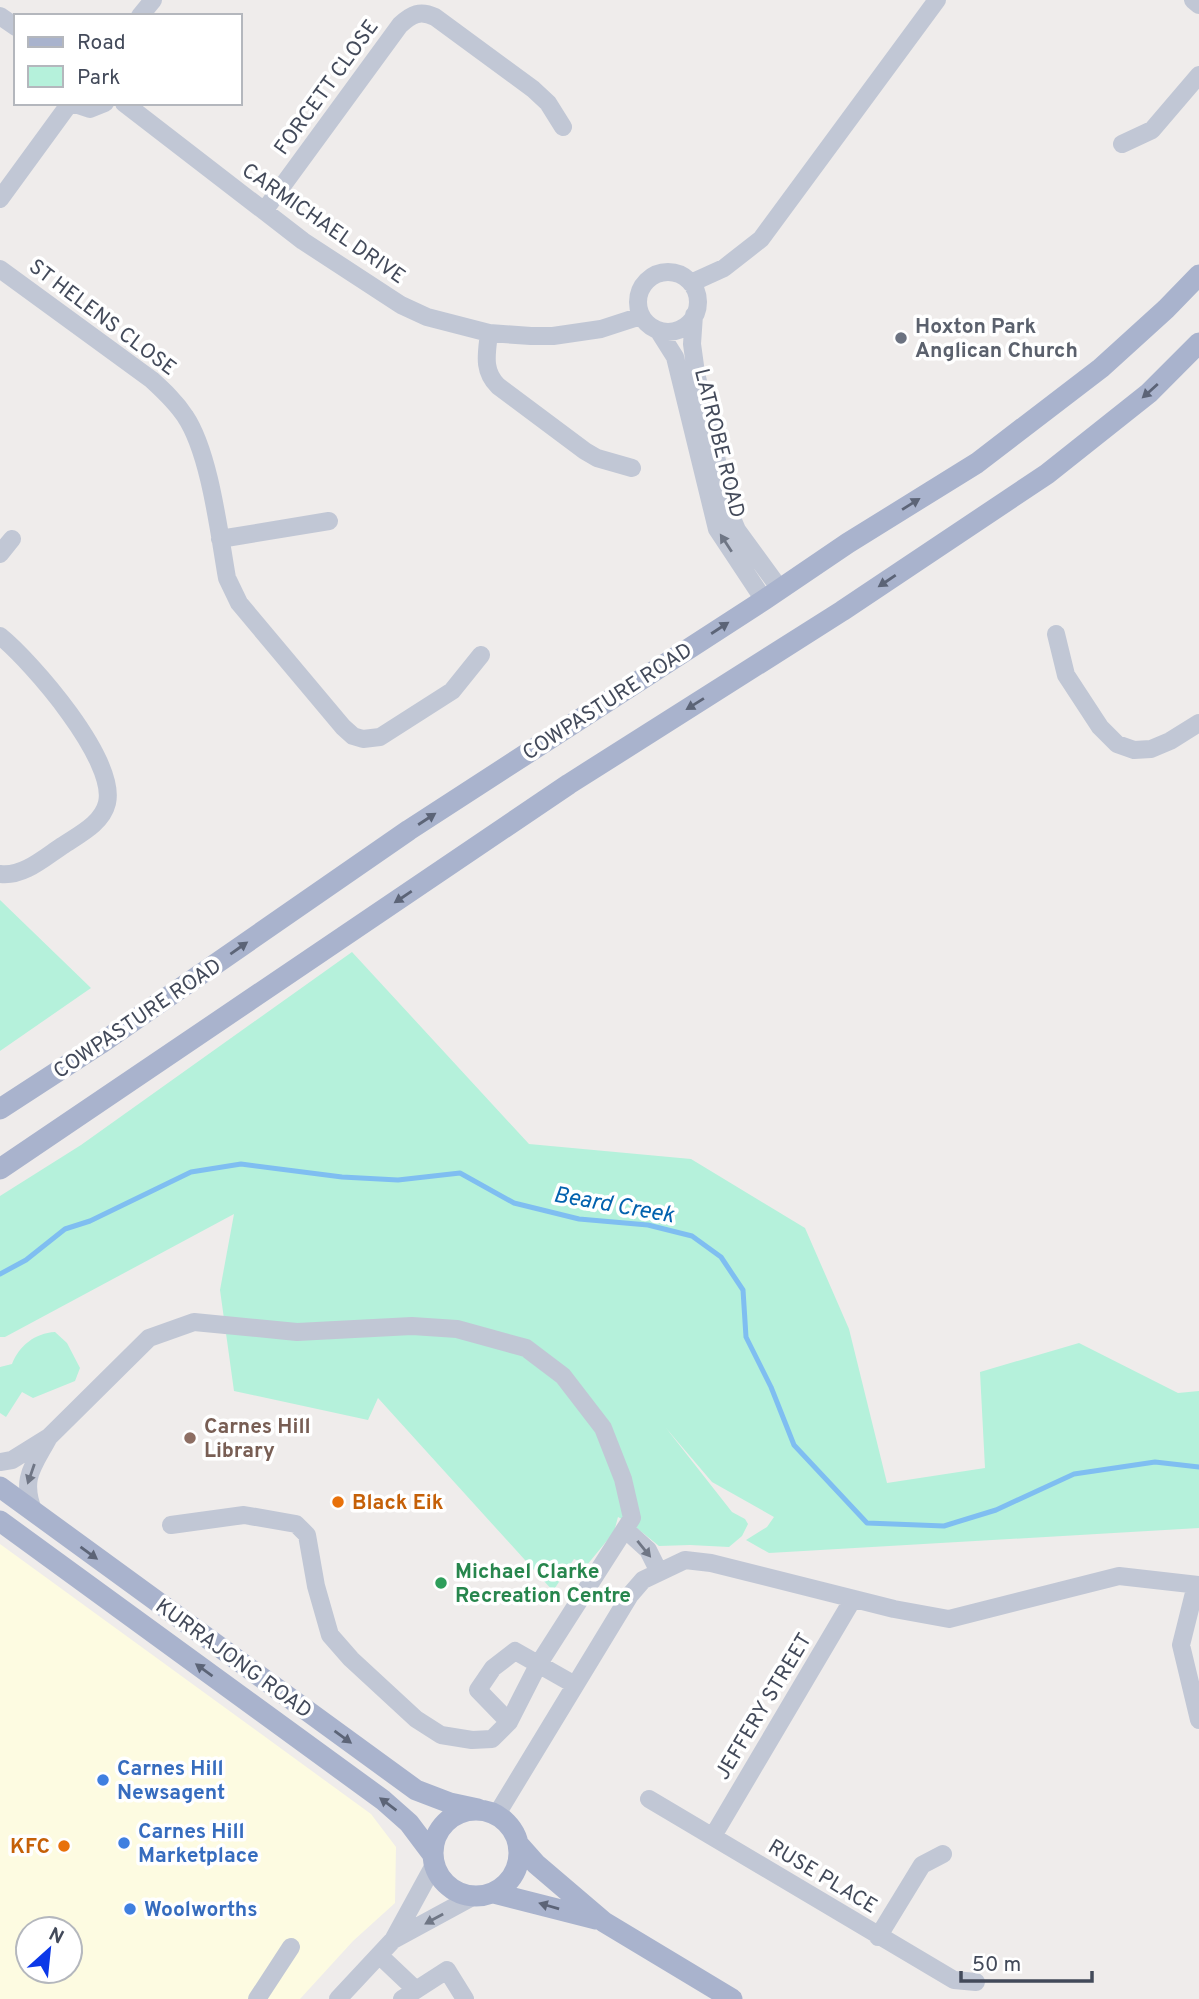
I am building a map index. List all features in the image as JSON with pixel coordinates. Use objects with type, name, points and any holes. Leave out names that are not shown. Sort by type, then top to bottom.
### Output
[{"type":"main road","name":"COWPASTURE ROAD","points":[[0,1110],[409,830],[772,595],[848,542],[977,463],[1061,401],[1166,309],[1199,275]]},
{"type":"main road","points":[[0,1169],[569,784],[842,611],[1047,474],[1149,393],[1199,343]]},
{"type":"main road","name":"KURRAJONG ROAD","points":[[0,1487],[416,1790],[450,1803],[487,1812]]},
{"type":"main road","name":"KURRAJONG ROAD","points":[[0,1521],[398,1812],[409,1823],[434,1860]]},
{"type":"main road","points":[[604,1922],[484,1895],[461,1894],[449,1887],[440,1877],[434,1860],[438,1832],[445,1822],[466,1810],[487,1812],[507,1821],[520,1846],[536,1864],[604,1922],[732,1999]]},
{"type":"main road","points":[[484,1895],[512,1879],[520,1858],[520,1846]]},
{"type":"street","points":[[142,14],[153,0]]},
{"type":"street","points":[[691,284],[724,268],[761,239],[937,0]]},
{"type":"street","points":[[1193,0],[1199,5]]},
{"type":"street","name":"FORCETT CLOSE","points":[[264,211],[400,25],[417,12],[435,17],[533,89],[548,103],[563,127]]},
{"type":"street","points":[[1122,144],[1152,130],[1199,75]]},
{"type":"street","points":[[0,199],[70,105]]},
{"type":"street","points":[[79,105],[90,108],[100,105]]},
{"type":"street","name":"CARMICHAEL DRIVE","points":[[127,105],[303,242],[401,305],[427,317],[489,333],[553,336],[601,329],[641,316]]},
{"type":"street","name":"ST HELENS CLOSE","points":[[0,269],[152,380],[178,406],[196,435],[203,456],[227,578],[239,603],[353,736],[371,739],[389,732],[452,691],[481,655]]},
{"type":"street","points":[[668,272],[685,277],[691,284],[698,299],[694,315],[683,328],[675,331],[658,330],[645,322],[638,299],[644,282],[651,276],[668,272]]},
{"type":"street","name":"LATROBE ROAD","points":[[694,315],[692,345],[695,373],[729,511],[772,595]]},
{"type":"street","name":"LATROBE ROAD","points":[[658,330],[675,357],[717,529],[772,595]]},
{"type":"street","points":[[489,333],[486,368],[498,386],[585,451],[597,458],[632,468]]},
{"type":"street","points":[[220,540],[329,521]]},
{"type":"street","points":[[0,554],[12,538]]},
{"type":"street","points":[[1056,634],[1066,675],[1100,727],[1117,744],[1134,750],[1151,749],[1199,723]]},
{"type":"street","points":[[0,636],[38,674],[69,714],[97,759],[108,793],[103,813],[96,822],[34,864],[21,871],[3,874]]},
{"type":"street","points":[[0,1462],[12,1460],[49,1437],[149,1339],[194,1322],[297,1332],[412,1326],[457,1329],[526,1348],[563,1376],[603,1428],[623,1479],[632,1518],[538,1665],[509,1722],[492,1739],[472,1740],[441,1735],[416,1719],[351,1659],[330,1635],[316,1586],[307,1535],[296,1524],[244,1515],[171,1525]]},
{"type":"street","points":[[34,1513],[26,1494],[30,1473],[49,1437]]},
{"type":"street","points":[[626,1530],[648,1550],[659,1572]]},
{"type":"street","points":[[487,1812],[575,1685],[630,1595],[643,1580],[685,1560],[710,1563],[853,1599],[949,1619],[1119,1576],[1198,1585],[1181,1645],[1199,1720]]},
{"type":"street","name":"JEFFERY STREET","points":[[713,1836],[853,1599]]},
{"type":"street","points":[[509,1722],[478,1690],[494,1668],[515,1651],[575,1685]]},
{"type":"street","name":"RUSE PLACE","points":[[649,1799],[954,1980],[976,1982]]},
{"type":"street","points":[[878,1937],[922,1866],[943,1854]]},
{"type":"street","points":[[338,1999],[393,1940],[434,1860]]},
{"type":"street","points":[[393,1940],[484,1895]]},
{"type":"street","points":[[257,1999],[290,1947]]},
{"type":"street","points":[[379,1955],[409,1995],[447,1970],[465,1999]]},
{"type":"shaded area","points":[[0,1544],[371,1814],[396,1847],[395,1903],[353,1941],[300,1999],[0,1999]]},
{"type":"green space","points":[[0,900],[91,988],[0,1051]]},
{"type":"green space","points":[[352,952],[529,1144],[691,1159],[805,1228],[849,1329],[887,1483],[985,1468],[980,1372],[1079,1343],[1178,1393],[1199,1391],[1199,1528],[769,1553],[746,1540],[767,1527],[774,1517],[712,1482],[666,1428],[732,1512],[745,1519],[748,1524],[742,1536],[729,1547],[659,1546],[633,1525],[618,1517],[614,1532],[587,1565],[574,1559],[553,1591],[378,1398],[368,1420],[234,1391],[220,1290],[234,1214],[5,1337],[0,1337],[0,1196],[81,1145]]},
{"type":"green space","points":[[55,1332],[67,1343],[80,1368],[75,1381],[33,1398],[22,1392],[6,1417],[0,1413],[0,1367],[12,1364],[23,1346],[34,1338]]},
{"type":"waterway","name":"Beard Creek","points":[[0,1274],[26,1260],[65,1229],[90,1221],[191,1172],[241,1164],[342,1177],[398,1180],[460,1173],[514,1203],[579,1219],[648,1225],[692,1236],[721,1257],[743,1290],[746,1337],[771,1387],[794,1445],[867,1523],[944,1526],[996,1510],[1074,1474],[1155,1462],[1199,1467]]},
{"type":"place","name":"Hoxton Park Anglican Church","points":[[901,338]]},
{"type":"place","name":"Carnes Hill Library","points":[[190,1438]]},
{"type":"place","name":"Black Eik","points":[[338,1502]]},
{"type":"place","name":"Michael Clarke Recreation Centre","points":[[441,1583]]},
{"type":"place","name":"Carnes Hill Newsagent","points":[[103,1780]]},
{"type":"place","name":"Carnes Hill Marketplace","points":[[124,1843]]},
{"type":"place","name":"KFC","points":[[64,1846]]},
{"type":"place","name":"Woolworths","points":[[130,1909]]}]
